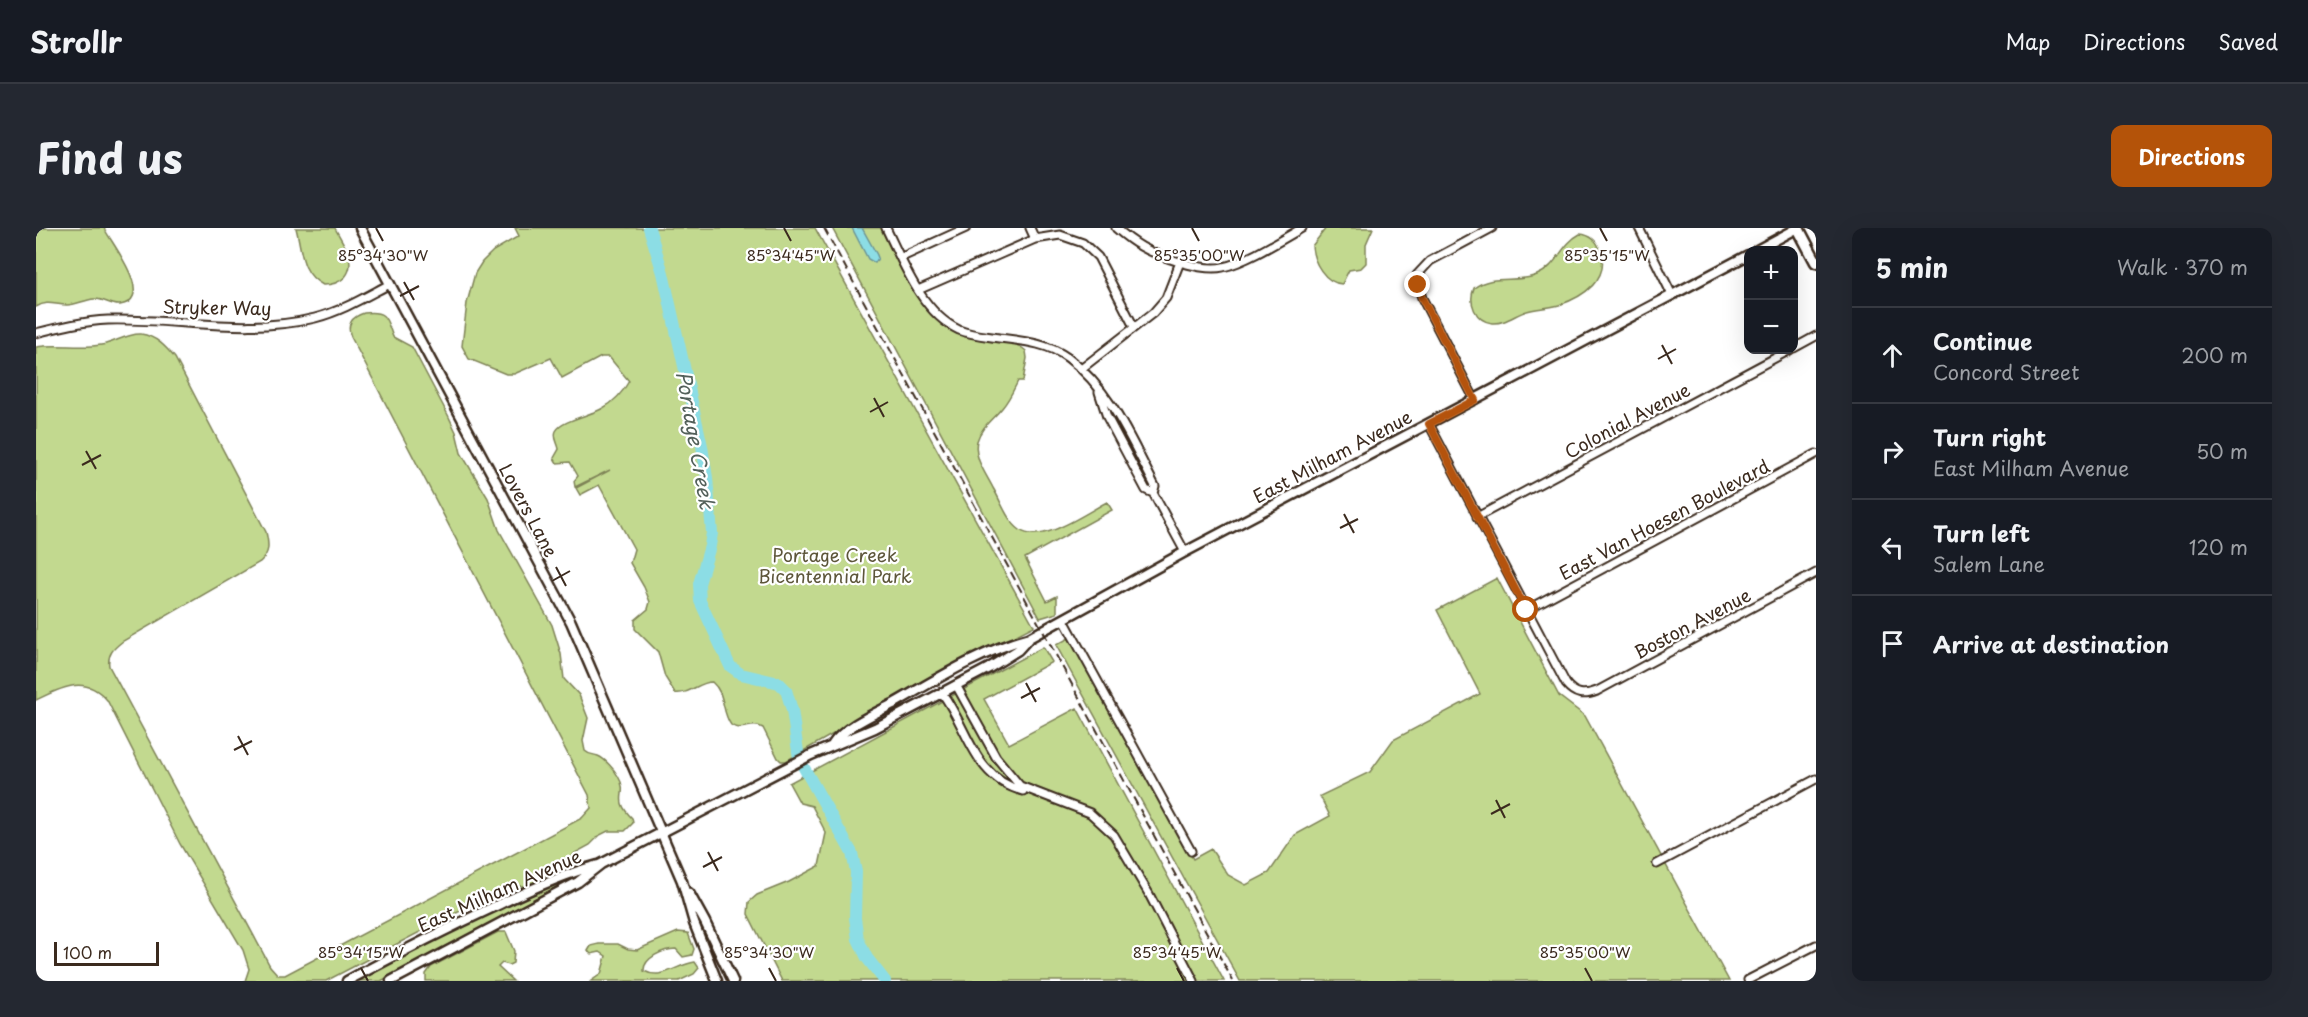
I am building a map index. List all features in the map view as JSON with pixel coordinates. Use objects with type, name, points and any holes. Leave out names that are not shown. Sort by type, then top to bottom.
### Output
[{"type":"main road","points":[[1798,228],[1816,262]]},
{"type":"street","name":"Lovers Lane","points":[[360,228],[571,622],[682,881],[705,922],[733,981]]},
{"type":"street","points":[[886,228],[918,290],[930,308],[960,330],[990,337],[1035,342],[1057,351],[1081,369],[1097,386],[1107,417],[1146,490],[1153,493],[1185,552]]},
{"type":"street","points":[[902,257],[966,228]]},
{"type":"street","points":[[1030,228],[1035,239]]},
{"type":"street","points":[[1116,228],[1143,248],[1207,269],[1222,267],[1289,231],[1302,228]]},
{"type":"street","points":[[1475,400],[1422,298],[1417,275],[1430,261],[1492,228]]},
{"type":"street","points":[[1639,228],[1672,295]]},
{"type":"street","points":[[1764,246],[1798,228]]},
{"type":"street","points":[[918,290],[1035,239],[1060,235],[1076,240],[1098,257],[1134,327]]},
{"type":"street","name":"East Milham Avenue","points":[[833,744],[837,738],[868,718],[949,673],[1064,620],[1185,552],[1744,258]]},
{"type":"street","points":[[1081,369],[1153,313],[1166,298],[1180,261]]},
{"type":"street","name":"Stryker Way","points":[[36,333],[107,320],[235,326],[294,322],[338,311],[390,284]]},
{"type":"street","name":"Colonial Avenue","points":[[1798,346],[1816,336]]},
{"type":"street","name":"Colonial Avenue","points":[[1477,517],[1783,354]]},
{"type":"street","points":[[1429,424],[1526,610]]},
{"type":"street","name":"East Van Hoesen Boulevard","points":[[1526,610],[1816,454]]},
{"type":"street","name":"Boston Avenue","points":[[1526,610],[1566,684],[1572,691],[1581,695],[1597,691],[1816,573]]},
{"type":"street","points":[[1064,620],[1191,851]]},
{"type":"street","name":"East Milham Avenue","points":[[391,981],[578,882],[602,864],[789,766],[833,744],[842,743],[875,728],[942,693],[1018,650],[1029,638]]},
{"type":"street","points":[[956,685],[986,740],[1007,773],[1020,786],[1090,813],[1114,835],[1149,894],[1194,981]]},
{"type":"street","points":[[942,693],[972,748],[994,778],[1010,787],[1040,795]]},
{"type":"street","points":[[972,748],[986,740]]},
{"type":"street","points":[[1657,864],[1816,779]]},
{"type":"street","name":"East Milham Avenue","points":[[347,981],[518,895],[579,870],[602,864]]},
{"type":"street","name":"Lovers Lane","points":[[682,881],[694,923],[717,981]]},
{"type":"street","points":[[1748,980],[1816,945]]},
{"type":"green space","points":[[36,228],[104,228],[122,257],[133,282],[134,293],[130,301],[117,305],[94,299],[70,305],[48,303],[36,307]]},
{"type":"green space","points":[[296,228],[335,228],[349,259],[349,271],[345,277],[329,285],[323,285],[315,280],[303,260]]},
{"type":"green space","name":"Portage Creek Bicentennial Park","points":[[515,228],[815,228],[1034,626],[924,682],[786,761],[778,758],[763,728],[754,726],[739,728],[731,725],[722,697],[712,682],[685,692],[675,693],[665,677],[658,652],[635,629],[635,620],[648,609],[650,602],[630,563],[634,549],[599,485],[580,495],[576,488],[610,470],[575,487],[574,481],[578,476],[570,462],[557,463],[554,458],[559,449],[555,436],[559,427],[607,406],[629,381],[609,357],[601,357],[562,378],[551,358],[514,374],[506,374],[469,359],[462,346],[467,303],[475,273],[493,251],[519,236]]},
{"type":"green space","points":[[832,228],[881,228],[916,294],[940,322],[955,332],[973,338],[1015,344],[1026,351],[1023,381],[1018,381],[1007,402],[984,427],[976,447],[978,459],[1005,510],[1020,530],[1029,534],[1040,534],[1064,526],[1107,502],[1112,510],[1025,558],[1047,601],[1057,596],[1057,613],[1040,618]]},
{"type":"green space","points":[[1326,228],[1373,228],[1366,244],[1366,263],[1361,268],[1349,270],[1342,284],[1325,276],[1317,265],[1313,252],[1312,246]]},
{"type":"green space","points":[[1580,234],[1595,241],[1599,246],[1602,260],[1602,270],[1598,278],[1585,292],[1568,302],[1527,311],[1501,322],[1492,323],[1477,315],[1472,299],[1474,288],[1489,281],[1529,278],[1537,275],[1549,267],[1568,243]]},
{"type":"green space","points":[[372,312],[382,315],[393,337],[412,347],[448,415],[456,432],[461,453],[488,498],[499,530],[552,625],[561,654],[564,679],[579,695],[588,718],[583,741],[585,751],[604,759],[616,773],[621,783],[623,805],[633,823],[625,831],[608,831],[600,835],[590,845],[575,853],[561,868],[548,872],[532,886],[508,886],[326,981],[245,981],[249,969],[243,950],[180,844],[107,700],[99,692],[81,685],[55,691],[36,700],[36,347],[93,346],[136,334],[146,335],[160,343],[175,358],[266,532],[268,548],[260,562],[123,641],[112,652],[109,666],[270,966],[278,975],[285,975],[582,818],[591,808],[589,795],[351,337],[349,328],[351,322],[364,313]]},
{"type":"green space","points":[[1497,578],[1559,696],[1585,716],[1729,981],[1240,981],[1056,645],[1069,638],[1193,859],[1211,849],[1228,875],[1246,885],[1269,873],[1295,835],[1330,816],[1320,796],[1370,772],[1393,740],[1480,694],[1437,610]]},
{"type":"green space","points":[[1043,647],[1052,662],[984,699],[1009,744],[1077,708],[1224,981],[782,981],[748,914],[749,902],[757,895],[819,866],[826,833],[812,806],[800,803],[789,783]]},
{"type":"green space","points":[[567,879],[568,881],[381,981],[356,981],[435,939]]},
{"type":"green space","points":[[498,932],[506,932],[514,951],[513,963],[509,965],[502,963],[498,967],[513,981],[426,981],[426,974],[431,967]]},
{"type":"green space","points":[[678,932],[688,933],[694,949],[692,955],[683,957],[676,949],[666,951],[651,958],[644,971],[651,974],[663,973],[695,962],[699,968],[694,974],[679,981],[591,981],[601,974],[606,956],[600,952],[591,954],[588,951],[591,946],[618,944],[637,950]]},
{"type":"water","points":[[852,228],[862,228],[877,255],[875,263],[868,259]]},
{"type":"waterway","name":"Portage Creek","points":[[649,228],[663,273],[702,446],[707,478],[712,533],[699,584],[700,601],[730,666],[741,674],[779,683],[786,690],[792,710],[799,759],[852,853],[856,872],[855,918],[858,939],[867,958],[885,981]]},
{"type":"railway","points":[[824,228],[1233,981]]},
{"type":"route","points":[[1418,285],[1422,298],[1475,400],[1429,424],[1526,610]]}]
